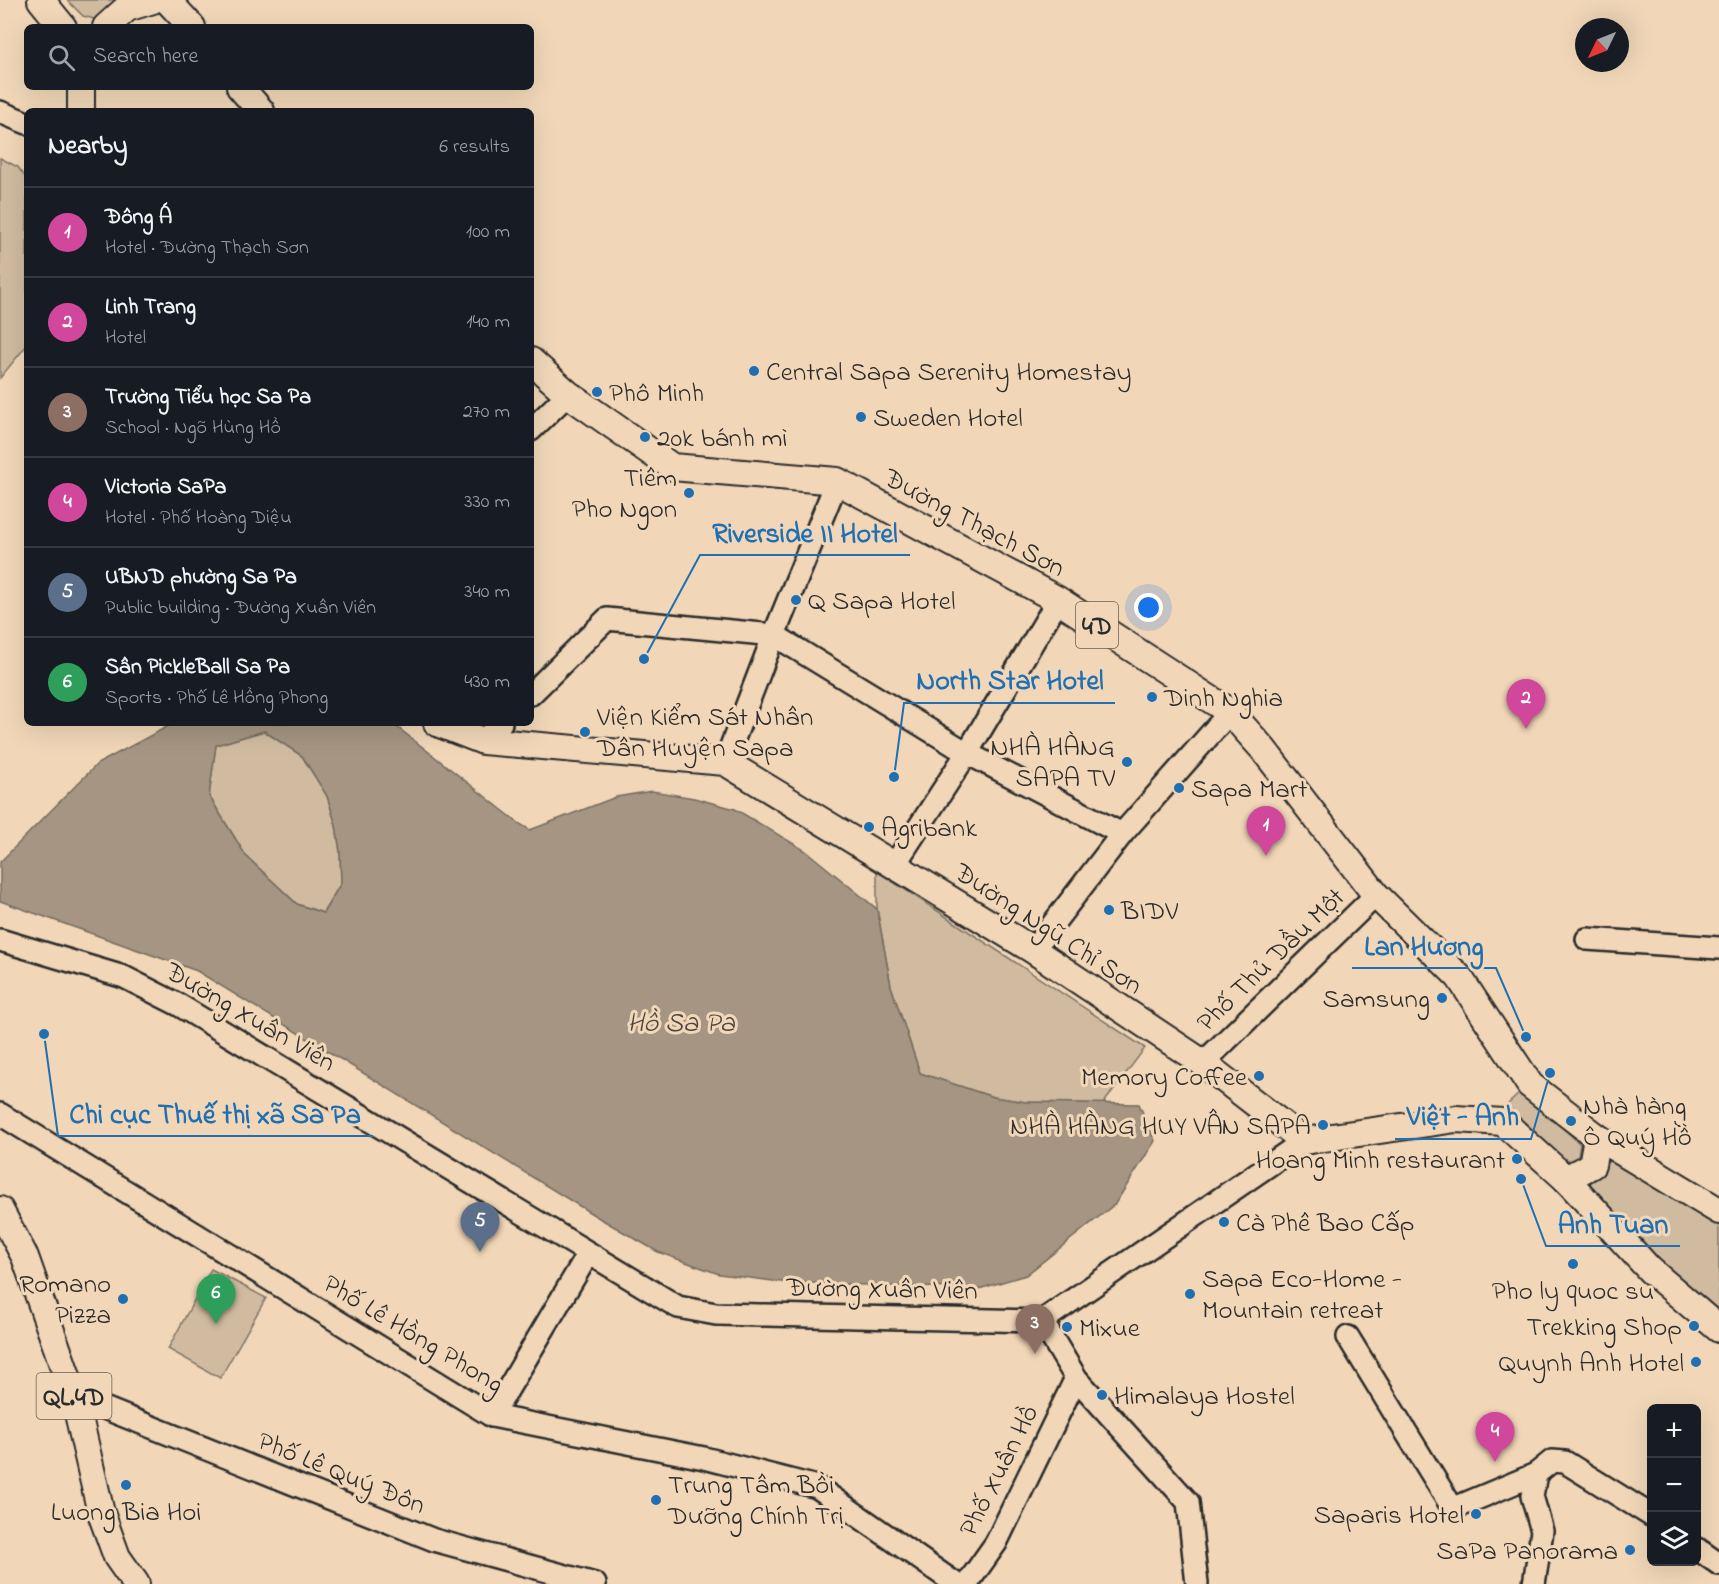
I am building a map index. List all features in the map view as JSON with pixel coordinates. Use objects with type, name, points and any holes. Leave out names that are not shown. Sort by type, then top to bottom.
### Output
[{"type":"main road","points":[[41,0],[61,24]]},
{"type":"main road","points":[[109,24],[127,8],[153,0]]},
{"type":"main road","points":[[167,0],[189,24]]},
{"type":"main road","points":[[81,90],[81,108]]},
{"type":"main road","points":[[243,90],[258,108]]},
{"type":"main road","name":"Đường Thạch Sơn","points":[[534,364],[568,394],[672,467],[837,481],[1058,600],[1230,712],[1263,749],[1376,896],[1459,978],[1530,1085],[1597,1137],[1719,1211]]},
{"type":"main road","name":"Đường Ngũ Chỉ Sơn","points":[[445,726],[483,741],[725,762],[1033,950],[1203,1063],[1304,1141]]},
{"type":"main road","points":[[1304,1141],[1456,1119],[1503,1122],[1566,1179],[1650,1270],[1719,1329]]},
{"type":"main road","points":[[1566,1179],[1592,1165],[1597,1137]]},
{"type":"main road","name":"QL.4D","points":[[0,1210],[25,1257],[74,1396],[101,1513],[117,1557],[136,1584]]},
{"type":"street","points":[[0,111],[24,122]]},
{"type":"street","points":[[534,427],[568,394]]},
{"type":"street","points":[[725,762],[837,481]]},
{"type":"street","points":[[895,864],[967,753],[1058,600]]},
{"type":"street","points":[[534,691],[607,620],[774,635],[967,753],[1122,834]]},
{"type":"street","points":[[1033,950],[1122,834],[1230,712]]},
{"type":"street","points":[[483,741],[498,726]]},
{"type":"street","name":"Phố Thủ Dầu Một","points":[[1203,1063],[1376,896]]},
{"type":"street","points":[[1587,939],[1719,948]]},
{"type":"street","name":"Đường Xuân Viên","points":[[0,940],[123,977],[179,1005],[678,1307],[716,1314],[1042,1321]]},
{"type":"street","name":"Phố Lê Hồng Phong","points":[[0,1114],[492,1416],[704,1458],[817,1487],[956,1584]]},
{"type":"street","points":[[1197,1584],[1188,1502],[1076,1378],[1042,1321],[1304,1141]]},
{"type":"street","points":[[492,1416],[588,1254]]},
{"type":"street","points":[[1348,1337],[1450,1504],[1456,1507],[1536,1474],[1552,1461],[1565,1462],[1647,1513]]},
{"type":"street","name":"Phố Xuân Hồ","points":[[967,1584],[996,1543],[1076,1378]]},
{"type":"street","name":"Phố Lê Quý Đôn","points":[[74,1396],[434,1540],[595,1584]]},
{"type":"street","points":[[1534,1584],[1542,1531],[1532,1496],[1536,1474]]},
{"type":"street","points":[[1701,1551],[1719,1564]]},
{"type":"shaded area","points":[[67,0],[115,0],[113,9],[94,19],[83,16]]},
{"type":"shaded area","points":[[0,158],[18,167],[24,175],[24,349],[0,378]]},
{"type":"shaded area","points":[[264,731],[302,756],[327,796],[336,825],[341,883],[323,913],[297,904],[246,856],[209,796],[216,745]]},
{"type":"shaded area","points":[[877,871],[1145,1048],[1103,1104],[1026,1102],[993,1097],[920,1073],[891,986],[877,909]]},
{"type":"shaded area","points":[[1523,1090],[1580,1144],[1577,1161],[1560,1159],[1507,1105]]},
{"type":"shaded area","points":[[1610,1160],[1616,1160],[1719,1219],[1719,1315],[1651,1258],[1597,1198],[1590,1184],[1598,1171]]},
{"type":"shaded area","points":[[211,1269],[266,1298],[220,1378],[168,1349]]},
{"type":"water","name":"Hồ Sa Pa","points":[[168,726],[396,726],[530,830],[616,797],[652,791],[694,798],[735,809],[806,851],[877,909],[891,986],[920,1073],[993,1097],[1026,1102],[1139,1104],[1155,1141],[1115,1204],[1026,1275],[979,1289],[781,1282],[719,1274],[658,1252],[594,1215],[197,971],[0,901],[0,862],[97,764]],"holes":[[[264,731],[302,756],[327,796],[336,825],[341,883],[323,913],[297,904],[246,856],[209,796],[216,745]]]},
{"type":"place","name":"Central Sapa Serenity Homestay","points":[[754,371]]},
{"type":"place","name":"Phô Minh","points":[[597,392]]},
{"type":"place","name":"Sweden Hotel","points":[[861,417]]},
{"type":"place","name":"20k bánh mì","points":[[645,437]]},
{"type":"place","name":"Tiêm Pho Ngon","points":[[689,493]]},
{"type":"place","name":"Q Sapa Hotel","points":[[796,600]]},
{"type":"place","name":"Riverside II Hotel","points":[[644,659]]},
{"type":"place","name":"Dinh Nghia","points":[[1152,697]]},
{"type":"place","name":"Linh Trang","points":[[1526,729]]},
{"type":"place","name":"Viện Kiểm Sát Nhân Dân Huyện Sapa","points":[[585,732]]},
{"type":"place","name":"NHÀ HÀNG SAPA TV","points":[[1127,762]]},
{"type":"place","name":"North Star Hotel","points":[[894,777]]},
{"type":"place","name":"Sapa Mart","points":[[1179,788]]},
{"type":"place","name":"Agribank","points":[[869,827]]},
{"type":"place","name":"Đông Á","points":[[1266,856]]},
{"type":"place","name":"BIDV","points":[[1109,910]]},
{"type":"place","name":"Samsung","points":[[1442,998]]},
{"type":"place","name":"Chi cục Thuế thị xã Sa Pa","points":[[44,1034]]},
{"type":"place","name":"Lan Hương","points":[[1526,1037]]},
{"type":"place","name":"Việt - Anh","points":[[1550,1073]]},
{"type":"place","name":"Memory Coffee","points":[[1259,1076]]},
{"type":"place","name":"Nhà hàng Ô Quý Hồ","points":[[1571,1121]]},
{"type":"place","name":"NHÀ HÀNG HUY VÂN SAPA","points":[[1323,1125]]},
{"type":"place","name":"Hoang Minh restaurant","points":[[1517,1159]]},
{"type":"place","name":"Anh Tuan","points":[[1521,1179]]},
{"type":"place","name":"Cà Phê Bao Cấp","points":[[1224,1222]]},
{"type":"place","name":"UBND phường Sa Pa","points":[[480,1252]]},
{"type":"place","name":"Pho ly quoc su","points":[[1573,1264]]},
{"type":"place","name":"Sapa Eco-Home - Mountain retreat","points":[[1190,1294]]},
{"type":"place","name":"Romano Pizza","points":[[123,1299]]},
{"type":"place","name":"Sân PickleBall Sa Pa","points":[[216,1324]]},
{"type":"place","name":"Trekking Shop","points":[[1694,1326]]},
{"type":"place","name":"Mixue","points":[[1067,1327]]},
{"type":"place","name":"Trường Tiểu học Sa Pa","points":[[1035,1354]]},
{"type":"place","name":"Quynh Anh Hotel","points":[[1696,1362]]},
{"type":"place","name":"Himalaya Hostel","points":[[1102,1395]]},
{"type":"place","name":"Victoria SaPa","points":[[1495,1462]]},
{"type":"place","name":"Luong Bia Hoi","points":[[126,1485]]},
{"type":"place","name":"Trung Tâm Bồi Dưỡng Chính Trị","points":[[656,1500]]},
{"type":"place","name":"Saparis Hotel","points":[[1476,1514]]},
{"type":"place","name":"SaPa Panorama","points":[[1630,1550]]}]
